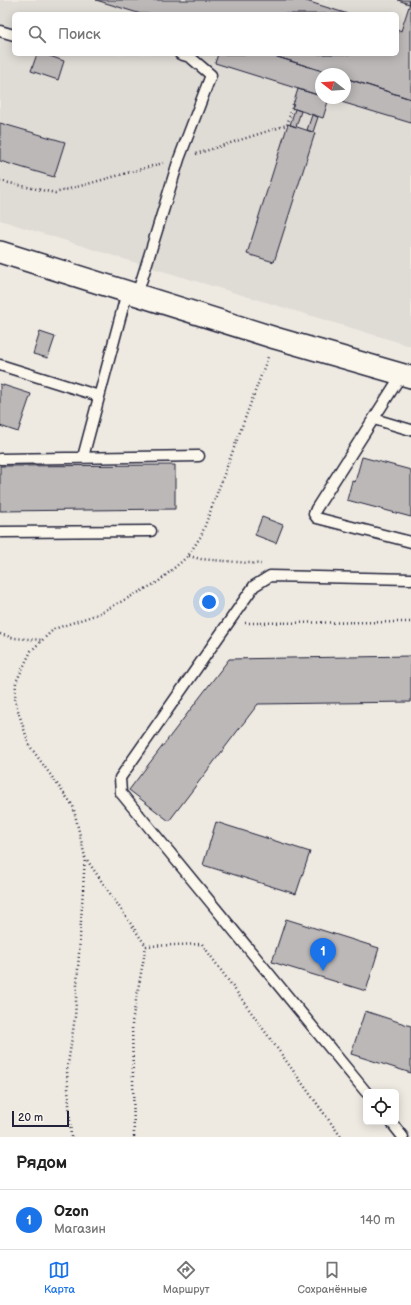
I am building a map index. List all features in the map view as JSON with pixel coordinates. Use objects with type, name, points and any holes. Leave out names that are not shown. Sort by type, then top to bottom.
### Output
[{"type":"street","points":[[0,252],[275,338],[406,375]]},
{"type":"lane","points":[[0,31],[12,34]]},
{"type":"lane","points":[[83,457],[99,396],[132,293],[179,159],[212,76],[190,57],[187,56]]},
{"type":"lane","points":[[0,365],[99,396]]},
{"type":"lane","points":[[406,375],[374,419],[314,514],[317,518],[411,542]]},
{"type":"lane","points":[[374,419],[411,430]]},
{"type":"lane","points":[[0,459],[198,456]]},
{"type":"lane","points":[[0,532],[151,531]]},
{"type":"lane","points":[[364,1089],[121,793],[120,778],[254,586],[270,576],[411,579]]},
{"type":"lane","points":[[393,1125],[403,1137]]},
{"type":"path","points":[[0,181],[55,193],[179,159],[286,125],[294,101]]},
{"type":"path","points":[[70,1137],[68,1071],[75,1017],[85,857],[73,806],[29,745],[15,701],[16,682],[31,651],[54,629],[98,614],[158,582],[188,556],[201,536],[275,338]]},
{"type":"path","points":[[188,556],[201,559],[273,565],[287,577]]},
{"type":"path","points":[[228,624],[411,622]]},
{"type":"path","points":[[0,634],[14,638],[43,640]]},
{"type":"path","points":[[85,857],[146,946],[132,1022],[134,1137]]},
{"type":"path","points":[[146,946],[202,944],[341,1137]]},
{"type":"shaded area","points":[[0,0],[411,0],[411,346],[0,220]]},
{"type":"building","points":[[96,0],[303,0],[342,12],[135,12]]},
{"type":"building","points":[[398,0],[410,0],[409,4]]},
{"type":"building","points":[[411,0],[411,99],[351,80],[351,68],[315,69],[274,56],[399,56],[399,30],[401,31]]},
{"type":"building","points":[[36,56],[50,56],[64,61],[58,80],[31,71]]},
{"type":"building","points":[[217,56],[274,56],[315,69],[315,94],[215,63]]},
{"type":"building","points":[[351,80],[411,99],[411,123],[348,104],[351,104]]},
{"type":"building","points":[[298,89],[315,94],[315,104],[327,104],[323,118],[292,108]]},
{"type":"building","points":[[295,109],[301,111],[296,127],[290,125]]},
{"type":"building","points":[[312,115],[318,117],[313,132],[307,130]]},
{"type":"building","points":[[0,123],[65,142],[54,177],[0,161]]},
{"type":"building","points":[[288,124],[315,133],[274,262],[247,254]]},
{"type":"building","points":[[40,332],[55,337],[48,358],[33,354]]},
{"type":"building","points":[[0,384],[31,394],[18,432],[0,426]]},
{"type":"building","points":[[362,457],[411,470],[411,517],[347,500],[352,481],[355,482]]},
{"type":"building","points":[[175,465],[175,509],[0,511],[0,466]]},
{"type":"building","points":[[262,517],[283,525],[276,543],[255,535]]},
{"type":"building","points":[[411,656],[411,702],[258,704],[169,821],[129,790],[229,659]]},
{"type":"building","points":[[216,822],[310,852],[296,894],[203,865]]},
{"type":"building","points":[[286,919],[379,948],[366,991],[272,962]]},
{"type":"building","points":[[365,1011],[411,1026],[411,1073],[351,1054]]},
{"type":"place","name":"Ozon","points":[[323,971]]}]
